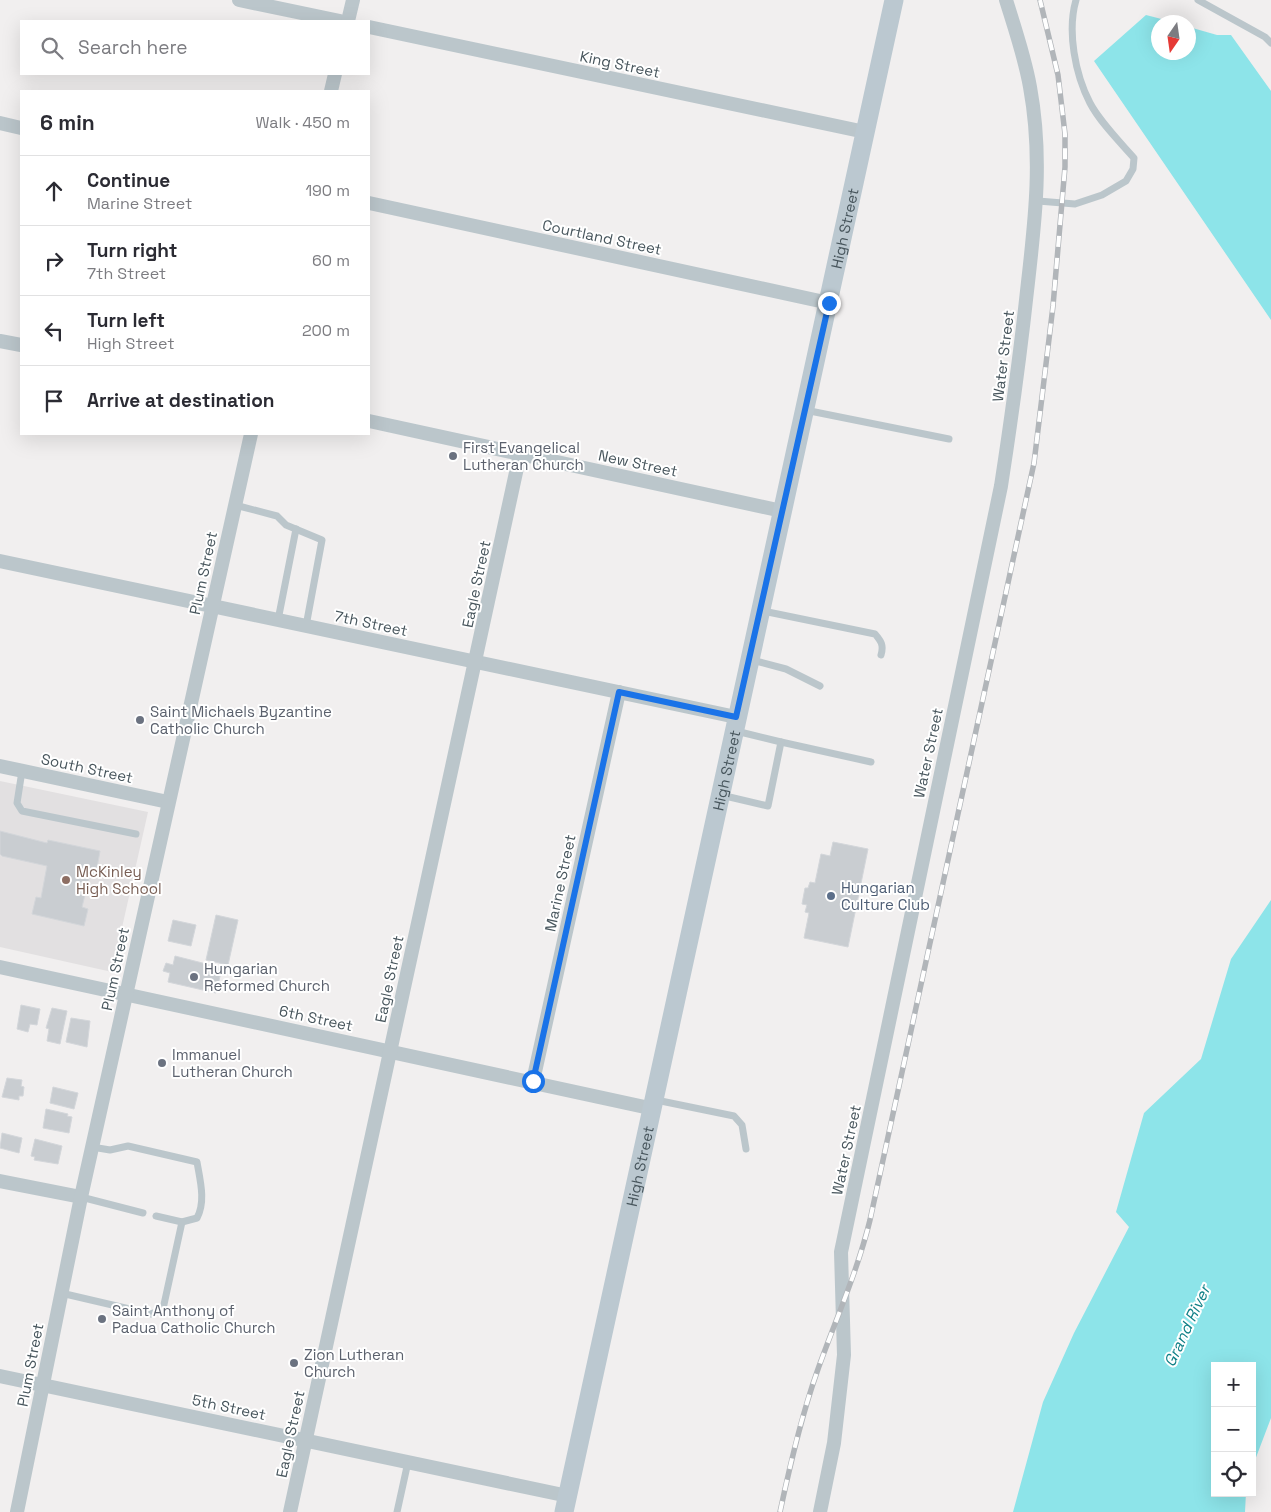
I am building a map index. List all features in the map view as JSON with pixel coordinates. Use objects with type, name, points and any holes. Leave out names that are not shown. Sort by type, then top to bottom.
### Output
[{"type":"street","points":[[238,0],[335,20]]},
{"type":"street","points":[[348,20],[353,0]]},
{"type":"street","name":"High Street","points":[[566,1504],[655,1105],[735,723],[829,303],[894,0]]},
{"type":"street","name":"Water Street","points":[[820,1512],[834,1443],[844,1355],[841,1252],[1001,486],[1018,375],[1038,201],[1037,152],[1030,88],[1021,49],[1006,0]]},
{"type":"street","name":"King Street","points":[[370,27],[865,132]]},
{"type":"street","points":[[331,90],[335,75]]},
{"type":"street","points":[[0,123],[20,128]]},
{"type":"street","name":"Courtland Street","points":[[370,203],[829,303]]},
{"type":"street","points":[[0,341],[20,346]]},
{"type":"street","name":"New Street","points":[[370,421],[782,511]]},
{"type":"street","name":"Plum Street","points":[[17,1512],[81,1197],[251,435]]},
{"type":"street","name":"Eagle Street","points":[[290,1512],[520,454]]},
{"type":"street","name":"7th Street","points":[[0,561],[619,692],[735,723]]},
{"type":"street","name":"Marine Street","points":[[533,1081],[619,692]]},
{"type":"street","name":"South Street","points":[[0,766],[168,802]]},
{"type":"street","name":"6th Street","points":[[0,967],[533,1081],[655,1105]]},
{"type":"street","points":[[0,1181],[81,1197]]},
{"type":"street","name":"5th Street","points":[[0,1376],[408,1462],[566,1504]]},
{"type":"lane","points":[[1038,201],[1074,204],[1102,195],[1126,180],[1133,169],[1134,158],[1090,103],[1080,76],[1072,37],[1073,10],[1076,0]]},
{"type":"lane","points":[[1198,0],[1265,37],[1271,43]]},
{"type":"lane","points":[[805,410],[949,439]]},
{"type":"lane","points":[[235,505],[277,516],[286,524],[322,540],[306,626]]},
{"type":"lane","points":[[278,620],[296,529]]},
{"type":"lane","points":[[760,610],[875,634],[881,641],[883,648],[881,655]]},
{"type":"lane","points":[[749,660],[786,669],[820,686]]},
{"type":"lane","points":[[735,723],[781,742],[871,762]]},
{"type":"lane","points":[[720,795],[768,806],[781,742]]},
{"type":"lane","points":[[22,771],[17,802],[22,811],[136,834]]},
{"type":"lane","points":[[655,1105],[734,1116],[742,1125],[746,1148]]},
{"type":"lane","points":[[92,1147],[110,1150],[128,1146],[197,1162],[202,1187],[201,1211],[198,1218],[182,1222],[156,1216]]},
{"type":"lane","points":[[81,1197],[143,1213]]},
{"type":"lane","points":[[61,1293],[151,1314],[159,1312],[163,1309],[182,1222]]},
{"type":"lane","points":[[397,1512],[408,1462]]},
{"type":"shaded area","name":"McKinley High School","points":[[0,781],[148,812],[112,972],[0,947]]},
{"type":"water","points":[[1146,15],[1151,16],[1151,60],[1196,60],[1196,29],[1217,35],[1231,35],[1271,91],[1271,320],[1094,61]]},
{"type":"water","name":"Grand River","points":[[1271,900],[1271,1418],[1256,1457],[1256,1362],[1211,1362],[1211,1497],[1246,1497],[1245,1512],[1013,1512],[1043,1402],[1074,1333],[1129,1227],[1116,1212],[1144,1113],[1201,1059],[1231,959]]},
{"type":"building","name":"McKinley High School","points":[[0,831],[47,843],[48,840],[100,851],[97,868],[92,867],[82,907],[88,909],[84,926],[32,914],[36,897],[41,898],[47,866],[2,856],[0,854]]},
{"type":"building","name":"Hungarian Culture Club","points":[[833,842],[868,849],[848,947],[804,938],[809,913],[805,912],[807,905],[802,904],[805,888],[808,888],[810,882],[815,883],[821,854],[830,856]]},
{"type":"building","points":[[216,915],[238,920],[228,965],[206,960]]},
{"type":"building","points":[[173,920],[196,925],[191,946],[168,941]]},
{"type":"building","name":"Hungarian Reformed Church","points":[[175,956],[222,968],[216,993],[168,982],[170,973],[163,971],[166,963],[173,965]]},
{"type":"building","points":[[21,1005],[40,1009],[37,1025],[30,1024],[28,1032],[17,1029]]},
{"type":"building","points":[[52,1008],[67,1011],[60,1044],[47,1041],[49,1029],[46,1028]]},
{"type":"building","points":[[71,1018],[90,1021],[87,1047],[66,1042]]},
{"type":"building","points":[[7,1078],[22,1080],[21,1086],[24,1087],[23,1096],[19,1096],[19,1100],[2,1097]]},
{"type":"building","points":[[53,1087],[78,1093],[74,1109],[50,1103]]},
{"type":"building","points":[[46,1109],[68,1114],[67,1116],[72,1117],[69,1133],[43,1128]]},
{"type":"building","points":[[2,1133],[22,1138],[19,1153],[0,1148]]},
{"type":"building","points":[[35,1139],[62,1146],[58,1164],[34,1160],[35,1157],[31,1156]]},
{"type":"railway","points":[[780,1512],[806,1406],[852,1278],[870,1220],[1034,463],[1053,306],[1065,167],[1065,134],[1058,75],[1040,0]]},
{"type":"place","name":"First Evangelical Lutheran Church","points":[[453,456]]},
{"type":"place","name":"Saint Michaels Byzantine Catholic Church","points":[[140,720]]},
{"type":"place","name":"McKinley High School","points":[[66,880]]},
{"type":"place","name":"Hungarian Culture Club","points":[[831,896]]},
{"type":"place","name":"Hungarian Reformed Church","points":[[194,977]]},
{"type":"place","name":"Immanuel Lutheran Church","points":[[162,1063]]},
{"type":"place","name":"Saint Anthony of Padua Catholic Church","points":[[102,1319]]},
{"type":"place","name":"Zion Lutheran Church","points":[[294,1363]]},
{"type":"route","points":[[533,1081],[619,692],[736,717],[829,303]]}]
